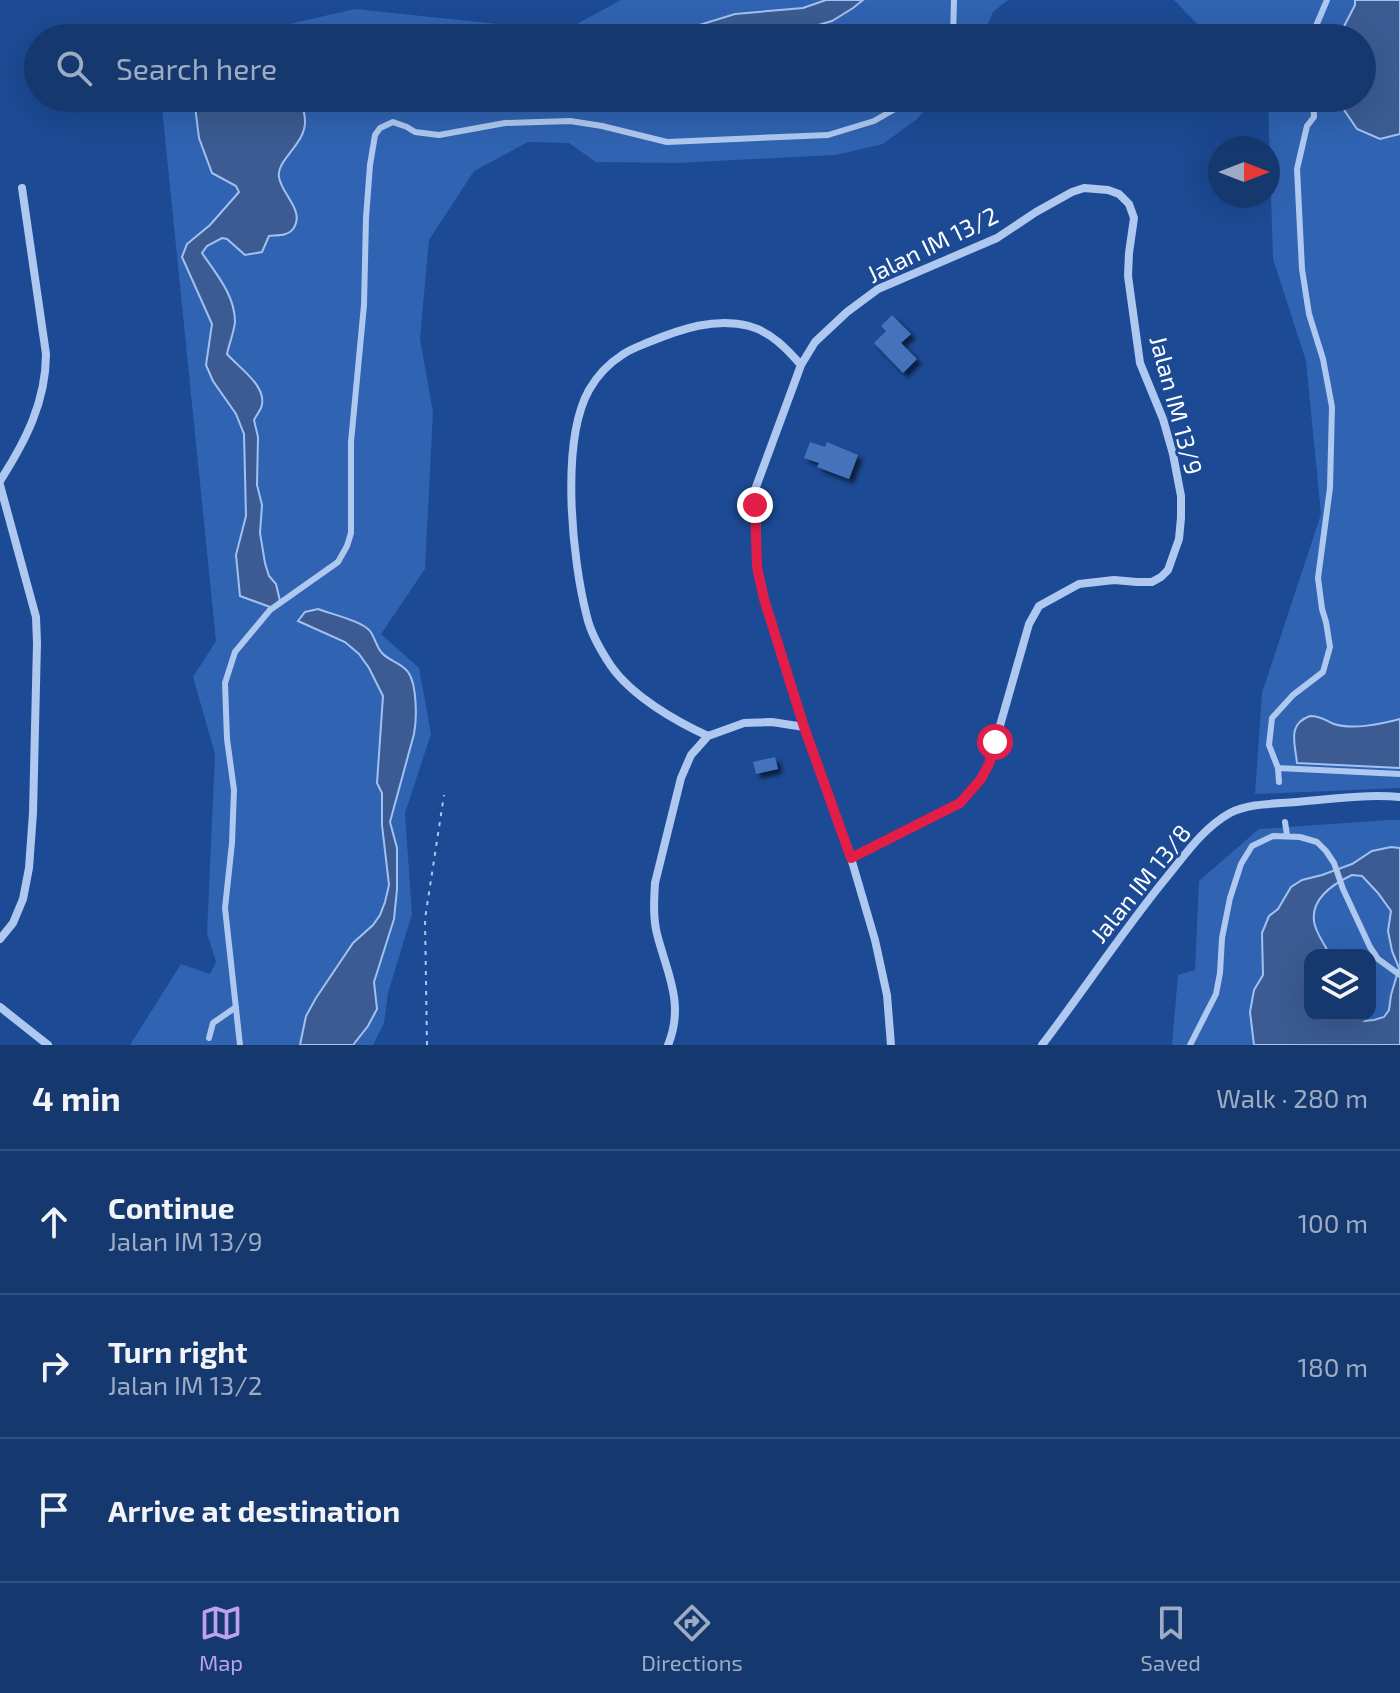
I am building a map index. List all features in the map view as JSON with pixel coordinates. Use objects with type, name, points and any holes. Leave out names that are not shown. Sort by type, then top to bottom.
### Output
[{"type":"street","points":[[0,939],[13,923],[23,899],[29,868],[37,643],[36,617],[0,483],[39,407],[46,375],[46,354],[22,188]]},
{"type":"street","name":"Jalan IM 13/2","points":[[891,1045],[881,963],[851,858],[804,727],[764,599],[757,567],[756,487],[801,365],[815,342],[878,289],[997,238],[1036,212],[1084,188],[1108,190],[1119,194],[1129,204],[1134,218],[1129,253]]},
{"type":"street","name":"Jalan IM 13/9","points":[[851,858],[960,803],[981,779],[989,764],[1029,624],[1039,606],[1079,584],[1114,580],[1152,582],[1168,570],[1179,539],[1181,496],[1163,419],[1140,363],[1128,276],[1129,253]]},
{"type":"street","points":[[708,736],[683,725],[642,696],[613,669],[600,649],[587,620],[577,573],[571,487],[573,441],[589,391],[605,368],[624,353],[670,333],[719,323],[750,326],[785,346],[801,365]]},
{"type":"street","points":[[668,1045],[674,1029],[675,1003],[657,932],[654,900],[655,883],[681,778],[691,755],[708,736],[744,723],[772,722],[804,727]]},
{"type":"street","name":"Jalan IM 13/8","points":[[1042,1045],[1194,843],[1229,814],[1261,805],[1400,797]]},
{"type":"street","points":[[0,1007],[48,1045]]},
{"type":"lane","points":[[953,24],[954,0]]},
{"type":"lane","points":[[1317,24],[1327,0]]},
{"type":"lane","points":[[240,1045],[225,908],[234,790],[227,739],[225,683],[235,652],[270,610],[338,562],[351,533],[351,442],[364,305],[369,178],[375,135],[380,128],[393,122],[415,132],[439,135],[505,123],[570,121],[667,142],[828,135],[874,121],[890,112]]},
{"type":"lane","points":[[1279,782],[1278,768],[1269,745],[1272,718],[1293,695],[1323,672],[1330,647],[1318,578],[1330,488],[1332,407],[1304,284],[1297,169],[1307,126],[1314,117],[1314,112]]},
{"type":"lane","points":[[1278,768],[1400,774]]},
{"type":"lane","points":[[1285,822],[1287,835]]},
{"type":"lane","points":[[1190,1045],[1216,994],[1222,938],[1241,864],[1252,846],[1273,836],[1287,835],[1317,842],[1334,863],[1370,947],[1378,959],[1400,975]]},
{"type":"lane","points":[[209,1038],[213,1023],[236,1007]]},
{"type":"path","points":[[427,1045],[425,919],[444,795]]},
{"type":"shaded area","points":[[621,0],[1008,0],[993,12],[988,24],[577,24]]},
{"type":"shaded area","points":[[826,0],[863,0],[832,21],[822,24],[703,24],[735,14],[803,8]]},
{"type":"shaded area","points":[[1174,0],[1400,0],[1400,788],[1255,794],[1262,693],[1321,514],[1306,361],[1273,259],[1271,208],[1280,208],[1280,136],[1269,136],[1268,112],[1376,112],[1376,24],[1197,24]]},
{"type":"shaded area","points":[[1355,0],[1400,0],[1400,134],[1380,139],[1357,129],[1345,112],[1376,112],[1376,24],[1345,24]]},
{"type":"shaded area","points":[[355,9],[498,24],[289,24]]},
{"type":"shaded area","points":[[162,112],[923,112],[883,144],[836,155],[676,163],[596,162],[569,143],[528,142],[474,171],[429,240],[420,339],[433,412],[425,569],[381,634],[419,668],[431,734],[405,813],[412,914],[388,993],[384,1023],[373,1045],[130,1045],[181,964],[210,974],[216,962],[207,933],[215,754],[193,677],[216,641]]},
{"type":"shaded area","points":[[196,112],[304,112],[305,117],[302,135],[279,171],[281,183],[297,216],[293,229],[285,234],[269,236],[262,252],[245,255],[222,238],[207,246],[202,253],[224,285],[232,303],[235,322],[227,354],[261,393],[261,408],[254,420],[258,437],[257,485],[262,505],[260,533],[265,563],[269,576],[276,584],[280,601],[273,608],[240,596],[236,555],[246,516],[244,434],[236,414],[206,365],[212,324],[182,257],[187,244],[210,225],[239,192],[236,186],[212,173],[199,138]]},
{"type":"shaded area","points":[[318,609],[366,627],[382,653],[408,672],[416,702],[414,734],[390,822],[397,848],[394,919],[374,982],[377,1009],[353,1045],[300,1045],[306,1016],[316,998],[353,943],[373,925],[385,902],[389,885],[382,825],[382,793],[377,783],[383,696],[359,654],[345,642],[298,621],[305,612]]},
{"type":"shaded area","points":[[1310,716],[1349,726],[1400,719],[1400,768],[1297,763],[1295,729]]},
{"type":"shaded area","points":[[1400,820],[1400,1045],[1172,1045],[1178,975],[1195,970],[1199,881],[1259,829]]},
{"type":"shaded area","points":[[1400,848],[1400,1045],[1254,1045],[1250,1012],[1254,990],[1263,975],[1262,933],[1269,916],[1278,909],[1291,887],[1302,880],[1352,864],[1372,851]],"holes":[[[1352,875],[1362,876],[1391,911],[1388,931],[1399,968],[1389,1010],[1376,1021],[1304,1021],[1304,949],[1327,949],[1315,925],[1314,913],[1320,898],[1338,882]]]},
{"type":"building","points":[[892,315],[911,334],[901,343],[917,359],[903,373],[874,343],[886,331],[881,326]]},
{"type":"building","points":[[810,442],[825,447],[827,442],[858,455],[849,479],[817,467],[819,463],[804,458]]},
{"type":"building","points":[[775,757],[778,769],[756,774],[753,762]]},
{"type":"route","points":[[755,505],[757,567],[764,599],[804,727],[851,858],[960,803],[981,779],[995,742]]}]
